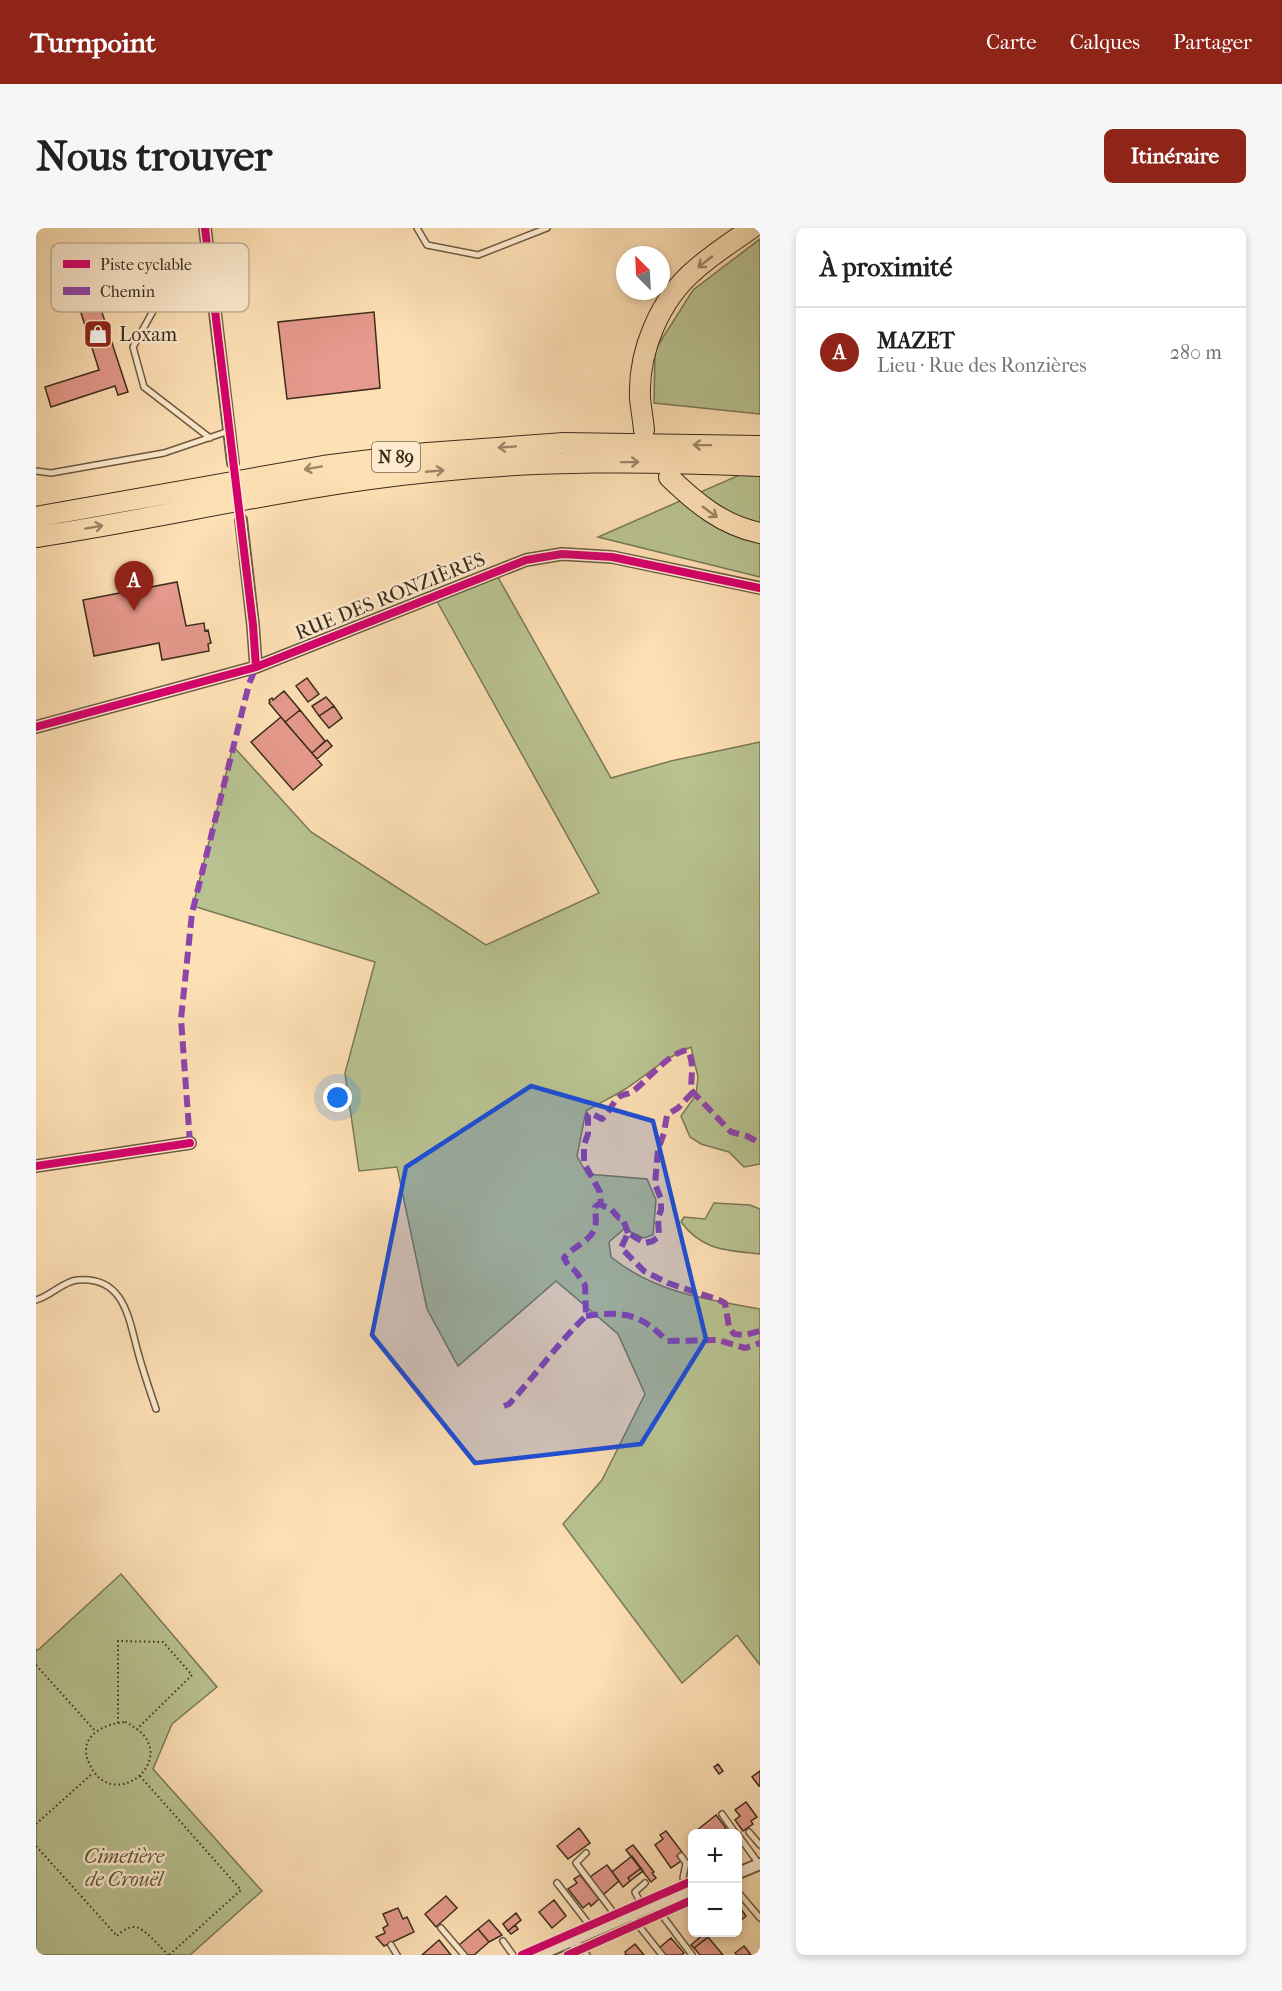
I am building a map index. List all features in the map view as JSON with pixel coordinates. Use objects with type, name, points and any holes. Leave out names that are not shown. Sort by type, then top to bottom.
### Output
[{"type":"highway","points":[[644,430],[640,396],[641,374],[645,351],[661,314],[677,289],[694,271],[752,228]]},
{"type":"highway","name":"N 89","points":[[36,517],[323,466],[438,452],[564,443],[760,446]]},
{"type":"highway","name":"N 89","points":[[36,537],[273,494],[429,472],[566,463],[667,462],[760,465]]},
{"type":"highway","points":[[669,477],[691,499],[720,519],[745,530],[760,533]]},
{"type":"highway","points":[[36,505],[160,485],[200,487]]},
{"type":"street","points":[[206,228],[207,243]]},
{"type":"street","points":[[215,312],[233,463]]},
{"type":"street","points":[[241,520],[256,667]]},
{"type":"street","name":"RUE DES RONZIÈRES","points":[[36,726],[256,667],[526,560],[562,554],[612,557],[760,588]]},
{"type":"street","points":[[36,1166],[190,1143]]},
{"type":"street","points":[[742,1871],[760,1864]]},
{"type":"street","points":[[539,1955],[688,1893]]},
{"type":"lane","points":[[417,228],[427,245],[478,255],[547,228]]},
{"type":"lane","points":[[153,312],[133,347],[144,387],[210,438]]},
{"type":"lane","points":[[36,471],[51,473],[164,453],[230,431]]},
{"type":"lane","points":[[36,1300],[44,1298],[60,1286],[75,1280],[93,1280],[111,1288],[122,1299],[132,1323],[156,1409]]},
{"type":"lane","points":[[722,1814],[733,1829]]},
{"type":"lane","points":[[749,1832],[760,1845]]},
{"type":"lane","points":[[742,1841],[760,1864]]},
{"type":"lane","points":[[586,1853],[576,1863],[620,1920]]},
{"type":"lane","points":[[681,1856],[686,1863],[683,1878],[688,1887]]},
{"type":"lane","points":[[557,1883],[595,1931]]},
{"type":"lane","points":[[645,1883],[635,1892],[692,1955]]},
{"type":"lane","points":[[742,1897],[760,1918]]},
{"type":"lane","points":[[630,1916],[662,1955]]},
{"type":"lane","points":[[441,1928],[464,1955]]},
{"type":"lane","points":[[503,1941],[513,1955]]},
{"type":"lane","points":[[572,1941],[579,1955]]},
{"type":"lane","points":[[572,1941],[587,1955]]},
{"type":"lane","points":[[391,1945],[397,1955]]},
{"type":"path","points":[[118,1723],[118,1641],[164,1642],[192,1675],[137,1729]]},
{"type":"path","points":[[36,1665],[96,1732]]},
{"type":"path","points":[[124,1722],[144,1736],[149,1746],[150,1759],[144,1772],[134,1781],[118,1785],[107,1783],[93,1773],[87,1760],[86,1747],[91,1736],[100,1728],[118,1723],[124,1722]]},
{"type":"path","points":[[36,1824],[93,1773]]},
{"type":"path","points":[[36,1846],[117,1936],[134,1926],[141,1929],[168,1955],[241,1890],[140,1776]]},
{"type":"highlighted area","points":[[531,1086],[653,1121],[706,1339],[641,1444],[475,1463],[372,1335],[406,1167]]},
{"type":"green space","points":[[760,239],[760,414],[654,403],[655,350],[693,290]]},
{"type":"green space","points":[[760,466],[760,577],[598,537]]},
{"type":"green space","points":[[495,572],[611,778],[671,761],[760,742],[760,1164],[744,1167],[729,1152],[701,1144],[690,1137],[681,1116],[696,1095],[698,1077],[691,1047],[586,1111],[577,1156],[587,1174],[647,1179],[656,1200],[653,1235],[644,1238],[624,1229],[609,1242],[611,1257],[628,1269],[663,1287],[701,1298],[760,1309],[760,1665],[737,1635],[682,1683],[563,1524],[602,1480],[645,1394],[618,1334],[556,1281],[458,1366],[427,1309],[397,1167],[359,1171],[345,1073],[375,962],[193,906],[233,746],[311,832],[486,945],[599,893],[434,596]]},
{"type":"green space","points":[[714,1203],[750,1205],[760,1209],[760,1254],[726,1250],[707,1244],[689,1232],[681,1222],[684,1217],[705,1219]]},
{"type":"green space","name":"Cimetière de Crouël","points":[[121,1574],[217,1687],[172,1724],[153,1769],[262,1891],[190,1955],[36,1955],[36,1649],[38,1650]]},
{"type":"building","name":"Loxam","points":[[81,312],[102,312],[128,392],[118,395],[115,386],[51,407],[45,387],[99,370]]},
{"type":"building","points":[[374,312],[380,388],[287,399],[278,322]]},
{"type":"building","points":[[177,582],[186,626],[204,623],[211,643],[208,644],[209,651],[162,660],[159,643],[94,656],[83,600]]},
{"type":"building","points":[[307,678],[319,694],[308,702],[296,686]]},
{"type":"building","points":[[284,691],[300,710],[285,722],[269,703],[269,700],[272,698],[273,700]]},
{"type":"building","points":[[326,697],[334,706],[319,716],[312,706]]},
{"type":"building","points":[[334,706],[342,718],[329,728],[319,716]]},
{"type":"building","points":[[300,710],[325,741],[312,753],[285,722]]},
{"type":"building","points":[[281,717],[322,765],[293,790],[251,742]]},
{"type":"building","points":[[327,740],[332,746],[317,759],[312,753]]},
{"type":"building","points":[[718,1764],[723,1771],[719,1774],[714,1767]]},
{"type":"building","points":[[760,1771],[760,1785],[759,1786],[752,1777]]},
{"type":"building","points":[[746,1802],[757,1817],[751,1821],[753,1824],[743,1831],[735,1820],[740,1816],[735,1810]]},
{"type":"building","points":[[716,1815],[726,1828],[725,1829],[698,1829]]},
{"type":"building","points":[[579,1828],[590,1843],[568,1859],[557,1846]]},
{"type":"building","points":[[666,1831],[682,1852],[677,1856],[681,1861],[671,1868],[655,1845],[663,1839],[660,1835]]},
{"type":"building","points":[[633,1845],[654,1872],[652,1873],[656,1878],[651,1882],[626,1850]]},
{"type":"building","points":[[632,1856],[641,1868],[628,1878],[630,1881],[623,1887],[612,1872]]},
{"type":"building","points":[[607,1865],[619,1881],[603,1895],[590,1877]]},
{"type":"building","points":[[641,1868],[643,1871],[630,1881],[628,1878]]},
{"type":"building","points":[[580,1875],[599,1899],[591,1906],[589,1903],[583,1908],[568,1889],[577,1883],[574,1879]]},
{"type":"building","points":[[446,1896],[457,1908],[436,1927],[425,1914]]},
{"type":"building","points":[[554,1900],[566,1916],[552,1928],[539,1912]]},
{"type":"building","points":[[398,1908],[403,1919],[407,1917],[414,1932],[384,1946],[376,1937],[385,1933],[383,1928],[388,1925],[383,1914]]},
{"type":"building","points":[[516,1913],[521,1920],[508,1931],[503,1924]]},
{"type":"building","points":[[489,1920],[502,1935],[489,1942],[478,1929]]},
{"type":"building","points":[[515,1925],[518,1929],[511,1934],[508,1931]]},
{"type":"building","points":[[478,1929],[489,1942],[474,1955],[467,1955],[459,1945]]},
{"type":"building","points":[[700,1937],[708,1937],[694,1948],[691,1945]]},
{"type":"building","points":[[708,1937],[723,1955],[700,1955],[694,1948]]},
{"type":"building","points":[[671,1938],[684,1953],[665,1955],[659,1948]]},
{"type":"building","points":[[439,1940],[451,1955],[422,1955]]},
{"type":"building","points":[[635,1944],[644,1955],[625,1955],[625,1952]]},
{"type":"building","points":[[744,1946],[751,1955],[735,1953]]},
{"type":"tunnel","points":[[233,463],[241,520]]},
{"type":"marked path","points":[[190,1143],[181,1019],[192,913],[249,684],[256,667]]},
{"type":"marked path","points":[[628,1233],[623,1219],[611,1209],[601,1205],[600,1192],[584,1163],[588,1115],[591,1113],[602,1119],[619,1097],[632,1092],[672,1056],[687,1050],[692,1064],[691,1090],[731,1132],[747,1136],[760,1143]]},
{"type":"marked path","points":[[693,1092],[678,1108],[667,1115],[658,1150],[655,1184],[661,1199],[658,1218],[659,1236],[645,1243],[628,1233],[621,1248],[644,1271],[668,1283],[725,1303],[729,1327],[734,1334],[745,1335],[760,1331]]},
{"type":"marked path","points":[[504,1406],[509,1404],[586,1316],[585,1285],[564,1258],[593,1232],[596,1222],[595,1207],[600,1203]]},
{"type":"marked path","points":[[586,1316],[610,1314],[630,1316],[648,1325],[667,1341],[718,1340],[745,1348],[760,1343]]},
{"type":"cycle path","points":[[205,228],[207,243]]},
{"type":"cycle path","points":[[215,312],[253,625],[256,667]]},
{"type":"cycle path","points":[[36,727],[256,667],[526,560],[562,554],[612,557],[760,588]]},
{"type":"cycle path","points":[[36,1166],[190,1143]]},
{"type":"cycle path","points":[[522,1955],[688,1883]]},
{"type":"cycle path","points":[[568,1955],[688,1902]]},
{"type":"place","name":"Loxam","points":[[98,334]]},
{"type":"place","name":"MAZET","points":[[134,611]]}]
